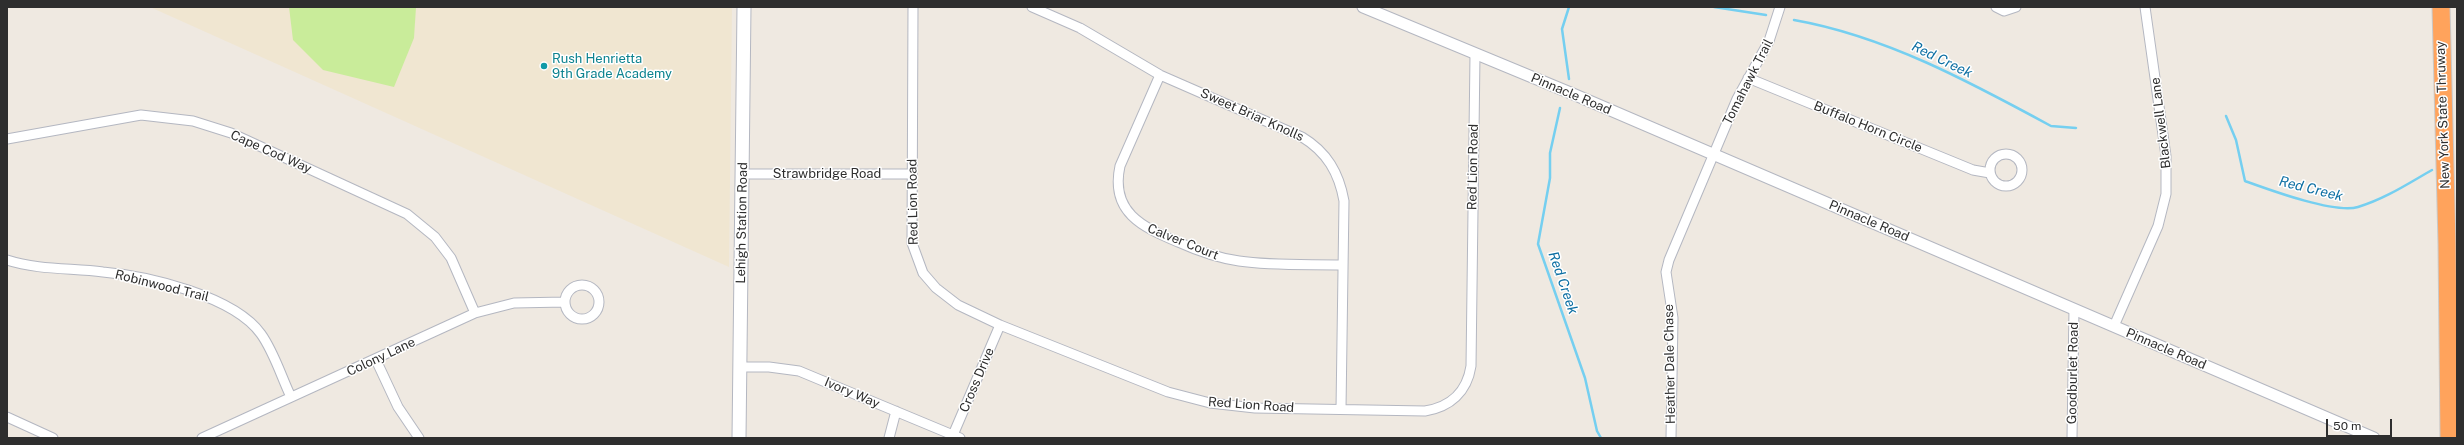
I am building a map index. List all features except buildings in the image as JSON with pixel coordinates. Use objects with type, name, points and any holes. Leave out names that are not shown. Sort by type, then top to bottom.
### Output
[{"type":"highway","name":"New York State Thruway","points":[[2441,7],[2447,244],[2449,438]]},
{"type":"main road","name":"Lehigh Station Road","points":[[739,438],[744,7]]},
{"type":"street","name":"Red Lion Road","points":[[914,7],[912,243],[920,268],[942,294],[958,305],[1000,325],[1188,398],[1210,403],[1255,408],[1432,409],[1451,402],[1467,382],[1471,366],[1475,55]]},
{"type":"street","name":"Sweet Briar Knolls","points":[[1032,7],[1080,28],[1160,75],[1291,131],[1312,143],[1321,151],[1335,171],[1342,191],[1343,265],[1341,408]]},
{"type":"street","name":"Pinnacle Road","points":[[1363,7],[1475,55],[1573,94],[2374,438]]},
{"type":"street","name":"Tomahawk Trail","points":[[1713,155],[1748,78],[1769,41],[1780,7]]},
{"type":"street","points":[[1996,7],[2004,10],[2016,7]]},
{"type":"street","name":"Blackwell Lane","points":[[2114,326],[2158,226],[2166,194],[2166,156],[2145,7]]},
{"type":"street","name":"Calver Court","points":[[1160,75],[1120,166],[1118,176],[1120,198],[1133,218],[1155,233],[1222,259],[1240,262],[1343,265]]},
{"type":"street","name":"Buffalo Horn Circle","points":[[1748,78],[1973,170],[1990,173]]},
{"type":"street","name":"Cape Cod Way","points":[[7,139],[141,115],[174,117],[224,131],[407,214],[435,237],[450,258],[474,313]]},
{"type":"street","name":"Heather Dale Chase","points":[[1671,438],[1673,318],[1666,272],[1676,240],[1713,155]]},
{"type":"street","name":"Strawbridge Road","points":[[743,174],[912,174]]},
{"type":"street","name":"Robinwood Trail","points":[[7,260],[32,266],[121,275],[192,291],[228,305],[240,313],[261,334],[291,397]]},
{"type":"street","name":"Colony Lane","points":[[202,438],[376,360],[474,313],[514,303],[566,302]]},
{"type":"street","name":"Goodburlet Road","points":[[2072,438],[2074,309]]},
{"type":"street","name":"Cross Drive","points":[[956,437],[1000,325]]},
{"type":"street","points":[[376,360],[398,407],[419,438]]},
{"type":"street","name":"Ivory Way","points":[[740,368],[769,367],[799,372],[956,437]]},
{"type":"street","points":[[890,438],[896,411]]},
{"type":"street","points":[[7,417],[53,438]]},
{"type":"shaded area","points":[[150,7],[732,7],[729,267]]},
{"type":"green space","points":[[289,7],[416,7],[414,38],[394,87],[323,70],[293,40]]},
{"type":"waterway","name":"Red Creek","points":[[1569,7],[1562,29],[1569,79]]},
{"type":"waterway","name":"Red Creek","points":[[1714,7],[1766,15]]},
{"type":"waterway","name":"Red Creek","points":[[1794,20],[1828,27],[1894,49],[1958,77],[2051,126],[2076,128]]},
{"type":"waterway","name":"Red Creek","points":[[1560,108],[1550,153],[1550,178],[1538,244],[1585,378],[1597,431],[1601,438]]},
{"type":"waterway","name":"Red Creek","points":[[2226,116],[2236,140],[2245,181],[2302,200],[2334,207],[2358,207],[2387,195],[2432,170]]},
{"type":"place","name":"Rush Henrietta 9th Grade Academy","points":[[544,66]]}]
